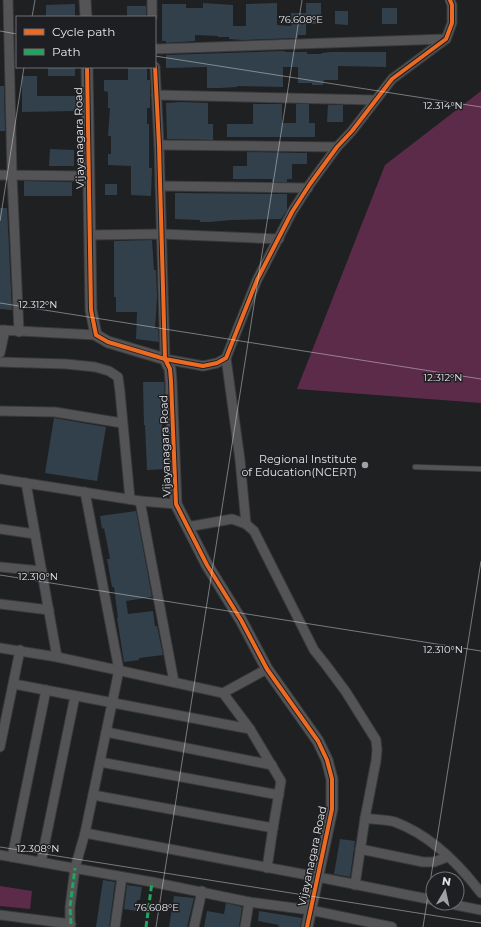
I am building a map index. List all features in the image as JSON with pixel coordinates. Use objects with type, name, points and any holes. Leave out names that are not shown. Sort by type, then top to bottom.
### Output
[{"type":"street","points":[[8,0],[12,175],[19,332]]},
{"type":"street","points":[[86,0],[86,16]]},
{"type":"street","points":[[152,0],[152,16]]},
{"type":"street","points":[[246,524],[240,460],[226,358],[257,280],[279,240],[292,212],[337,147],[352,131],[392,79],[446,39],[452,23],[452,5],[450,0]]},
{"type":"street","points":[[156,49],[446,39]]},
{"type":"street","name":"Vijayanagara Road","points":[[87,68],[91,310],[96,335]]},
{"type":"street","points":[[155,68],[159,145],[165,359]]},
{"type":"street","points":[[156,95],[375,100]]},
{"type":"street","points":[[159,145],[337,147]]},
{"type":"street","points":[[0,175],[88,176]]},
{"type":"street","points":[[160,186],[308,188]]},
{"type":"street","points":[[90,235],[161,234],[279,240]]},
{"type":"street","points":[[0,354],[3,330],[96,335],[108,342],[165,359],[203,366],[217,363],[226,358]]},
{"type":"street","name":"Vijayanagara Road","points":[[165,359],[170,369],[171,381],[176,504],[207,565],[241,620],[267,669],[318,741],[327,760],[332,779],[332,809],[307,927]]},
{"type":"street","points":[[0,362],[66,364],[95,367],[110,371],[118,377],[130,499]]},
{"type":"street","points":[[0,411],[55,412],[122,423]]},
{"type":"street","points":[[0,479],[140,501],[176,504]]},
{"type":"street","points":[[26,483],[57,657]]},
{"type":"street","points":[[0,914],[70,925],[70,907],[75,868],[85,833],[119,670],[84,492]]},
{"type":"street","points":[[140,501],[174,682]]},
{"type":"street","points":[[188,527],[232,519],[246,524],[254,531],[314,650],[342,687],[376,740],[376,760],[364,818],[356,885]]},
{"type":"street","points":[[0,529],[35,534]]},
{"type":"street","points":[[0,567],[42,571]]},
{"type":"street","points":[[0,604],[49,610]]},
{"type":"street","points":[[0,648],[57,657],[223,693],[250,729],[281,781],[267,868]]},
{"type":"street","points":[[0,747],[20,650]]},
{"type":"street","points":[[223,693],[267,669]]},
{"type":"street","points":[[14,684],[250,729]]},
{"type":"street","points":[[12,857],[46,690]]},
{"type":"street","points":[[41,862],[75,696]]},
{"type":"street","points":[[106,732],[272,765]]},
{"type":"street","points":[[100,762],[279,795]]},
{"type":"street","points":[[93,795],[273,828]]},
{"type":"street","points":[[364,818],[395,822],[427,838],[468,876],[481,893]]},
{"type":"street","points":[[85,833],[267,868],[318,876],[425,898]]},
{"type":"street","points":[[360,849],[423,862],[434,862],[447,857]]},
{"type":"street","points":[[0,855],[202,891],[249,902],[310,910],[392,927]]},
{"type":"street","points":[[115,927],[122,877]]},
{"type":"street","points":[[194,927],[202,891]]},
{"type":"street","points":[[245,927],[249,902]]},
{"type":"street","points":[[465,907],[481,910]]},
{"type":"lane","points":[[415,467],[481,469]]},
{"type":"shaded area","points":[[481,91],[481,403],[297,389],[385,165]]},
{"type":"shaded area","points":[[0,886],[32,891],[30,909],[0,906]]},
{"type":"building","points":[[203,3],[233,5],[233,26],[246,26],[246,4],[277,3],[277,25],[291,26],[291,13],[306,13],[306,3],[321,3],[321,24],[306,24],[306,35],[298,35],[298,38],[243,40],[229,39],[229,37],[195,35],[195,41],[166,43],[166,41],[162,41],[162,4],[186,4],[186,8],[203,8]]},
{"type":"building","points":[[75,4],[75,16],[46,16],[46,5]]},
{"type":"building","points":[[127,6],[146,6],[146,16],[127,16]]},
{"type":"building","points":[[382,8],[397,8],[397,24],[382,24]]},
{"type":"building","points":[[335,11],[348,11],[348,25],[335,24]]},
{"type":"building","points":[[285,51],[307,52],[307,54],[331,52],[386,52],[386,67],[338,66],[338,80],[324,80],[323,85],[312,85],[312,83],[298,83],[298,67],[283,67],[283,87],[237,86],[220,88],[207,88],[207,67],[166,68],[166,55]]},
{"type":"building","points":[[48,68],[75,68],[75,76],[48,76]]},
{"type":"building","points":[[128,68],[147,68],[147,80],[150,80],[150,108],[147,108],[147,124],[149,124],[149,168],[152,168],[151,196],[131,195],[131,166],[108,165],[108,154],[111,154],[111,136],[108,136],[110,108],[108,108],[108,92],[104,91],[104,80],[128,80]]},
{"type":"building","points":[[22,76],[37,76],[37,96],[76,96],[76,111],[22,112]]},
{"type":"building","points":[[0,86],[4,86],[5,131],[0,131]]},
{"type":"building","points":[[166,103],[208,103],[208,124],[213,124],[213,140],[167,139]]},
{"type":"building","points":[[253,104],[282,104],[282,123],[296,123],[296,104],[309,104],[309,123],[315,123],[315,137],[227,137],[227,124],[253,124]]},
{"type":"building","points":[[328,105],[343,105],[343,122],[327,122]]},
{"type":"building","points":[[50,149],[74,150],[74,166],[49,166]]},
{"type":"building","points":[[247,152],[307,153],[307,164],[292,164],[292,179],[287,179],[287,182],[272,182],[272,179],[233,179],[233,166],[247,166]]},
{"type":"building","points":[[24,181],[72,182],[72,196],[24,196]]},
{"type":"building","points":[[105,184],[117,184],[117,195],[105,195]]},
{"type":"building","points":[[175,193],[287,194],[287,210],[281,219],[200,222],[200,220],[175,219]]},
{"type":"building","points":[[0,208],[7,208],[12,310],[0,309]]},
{"type":"building","points":[[152,240],[154,270],[156,270],[157,298],[155,329],[158,329],[159,342],[136,339],[137,312],[116,312],[116,297],[114,297],[114,241]]},
{"type":"building","points":[[143,382],[164,382],[165,396],[162,396],[162,427],[166,427],[166,469],[147,470]]},
{"type":"building","points":[[54,418],[106,427],[97,481],[45,473]]},
{"type":"building","points":[[136,511],[152,597],[126,601],[128,614],[153,611],[155,626],[157,626],[163,655],[139,658],[139,660],[124,662],[114,587],[112,587],[107,559],[110,559],[100,516]]},
{"type":"building","points":[[340,839],[355,841],[350,877],[334,874]]},
{"type":"building","points":[[103,880],[115,882],[109,927],[96,927]]},
{"type":"building","points":[[127,885],[142,887],[140,900],[137,900],[136,911],[124,909]]},
{"type":"building","points":[[174,896],[194,898],[187,927],[169,927]]},
{"type":"building","points":[[226,903],[242,907],[239,927],[204,927],[207,911],[224,914]]},
{"type":"building","points":[[259,911],[302,918],[300,927],[278,927],[279,925],[258,921]]},
{"type":"marked path","points":[[71,924],[70,907],[75,868]]},
{"type":"marked path","points":[[146,927],[152,882]]},
{"type":"cycle path","points":[[155,68],[159,145],[165,359],[203,366],[217,363],[226,358],[257,280],[292,212],[337,147],[352,131],[392,79],[446,39],[452,23],[452,5],[450,0]]},
{"type":"cycle path","points":[[87,68],[91,310],[96,335],[108,342],[165,359],[170,369],[171,381],[176,504],[207,565],[241,620],[267,669],[318,741],[327,760],[332,779],[332,809],[307,927]]},
{"type":"place","name":"Regional Institute of Education(NCERT)","points":[[365,465]]}]
